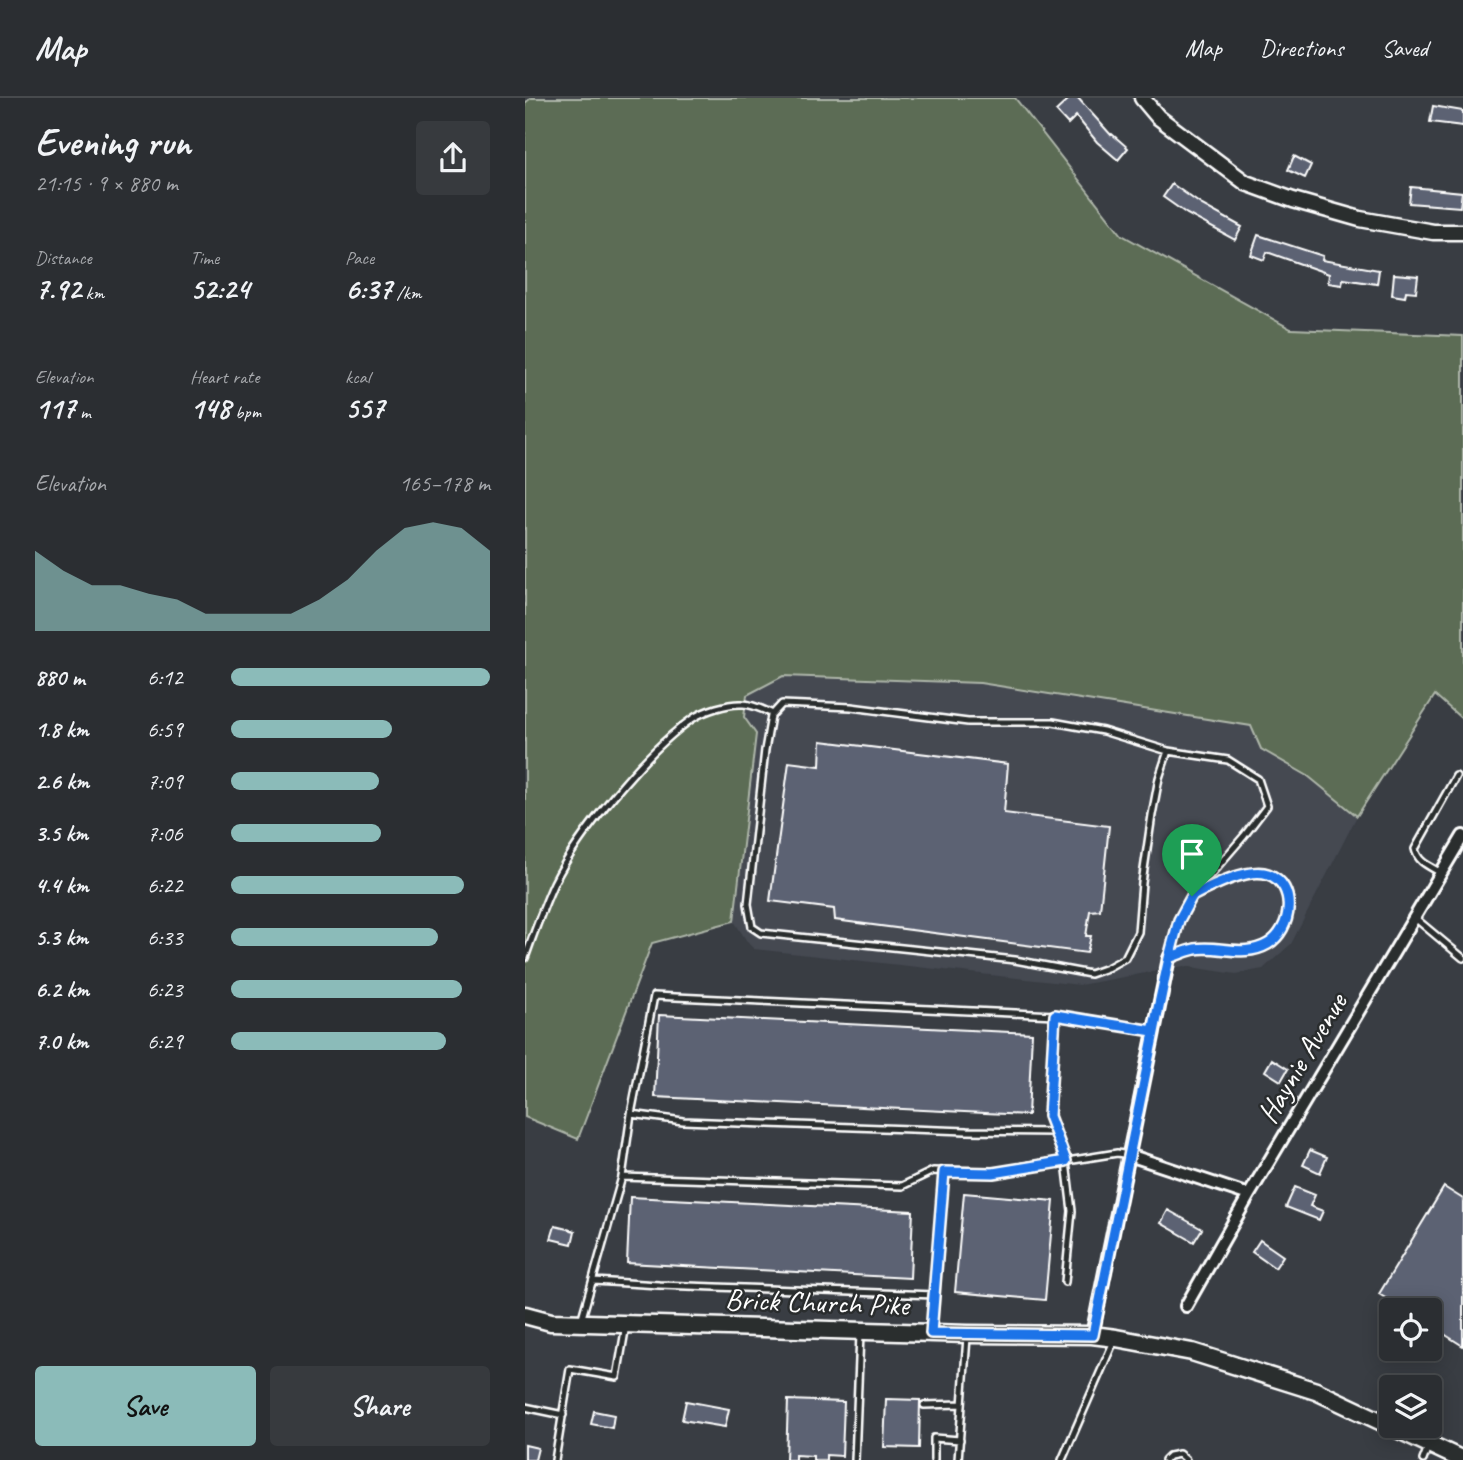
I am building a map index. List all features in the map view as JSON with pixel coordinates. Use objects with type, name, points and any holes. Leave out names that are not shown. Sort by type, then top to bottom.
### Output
[{"type":"main road","name":"Brick Church Pike","points":[[525,1315],[551,1322],[626,1325],[1093,1335],[1116,1338],[1192,1352],[1316,1391],[1426,1452],[1463,1460]]},
{"type":"street","points":[[1142,98],[1158,117],[1246,183],[1360,219],[1433,232],[1463,232]]},
{"type":"street","name":"Haynie Avenue","points":[[1186,1306],[1249,1195],[1462,840]]},
{"type":"street","points":[[1093,1335],[1169,958]]},
{"type":"street","points":[[1129,1155],[1249,1195]]},
{"type":"lane","points":[[525,958],[554,884],[574,848],[666,739],[694,717],[722,708],[743,704],[773,714]]},
{"type":"lane","points":[[1168,751],[1159,778],[1152,815],[1138,932],[1125,958],[1107,968],[1090,974],[1015,960],[761,933],[752,927],[748,904],[765,750],[773,714],[782,704],[851,707],[968,722],[1053,722],[1103,731],[1168,751],[1228,760],[1258,779],[1267,806],[1192,896],[1179,920],[1169,958]]},
{"type":"lane","points":[[1441,873],[1421,862],[1415,849],[1456,776]]},
{"type":"lane","points":[[1169,958],[1195,949],[1241,952],[1261,947],[1272,942],[1284,927],[1289,907],[1285,889],[1277,879],[1258,872],[1213,884],[1192,896]]},
{"type":"lane","points":[[1415,918],[1463,958]]},
{"type":"lane","points":[[580,1323],[622,1177],[631,1114],[654,996],[1055,1015],[1153,1031]]},
{"type":"lane","points":[[1055,1015],[1049,1116],[1066,1161],[1072,1211],[1065,1282]]},
{"type":"lane","points":[[631,1114],[683,1121],[1055,1132]]},
{"type":"lane","points":[[622,1177],[902,1186],[933,1171],[993,1173],[1117,1153],[1129,1155]]},
{"type":"lane","points":[[931,1333],[944,1172]]},
{"type":"lane","points":[[594,1281],[935,1295]]},
{"type":"lane","points":[[555,1460],[570,1369],[617,1377],[626,1325]]},
{"type":"lane","points":[[855,1460],[860,1331]]},
{"type":"lane","points":[[958,1460],[968,1334]]},
{"type":"lane","points":[[1062,1460],[1116,1338]]},
{"type":"lane","points":[[924,1405],[962,1404]]},
{"type":"lane","points":[[525,1407],[563,1415]]},
{"type":"lane","points":[[934,1460],[934,1438],[960,1440]]},
{"type":"lane","points":[[1165,1460],[1169,1456],[1179,1454],[1186,1460]]},
{"type":"shaded area","points":[[783,676],[980,683],[1251,726],[1261,749],[1308,776],[1357,816],[1291,944],[1263,969],[1236,974],[1184,966],[1080,985],[754,949],[734,921],[756,734],[744,717],[747,695]]},
{"type":"green space","points":[[531,98],[1015,98],[1122,235],[1291,329],[1463,336],[1463,720],[1435,695],[1357,816],[1308,776],[1261,749],[1251,726],[980,683],[783,676],[747,695],[744,717],[756,734],[734,921],[652,943],[578,1139],[525,1117],[525,103]]},
{"type":"building","points":[[1070,98],[1078,98],[1111,135],[1128,148],[1118,160],[1097,142],[1076,116],[1068,124],[1056,111]]},
{"type":"building","points":[[1433,106],[1463,111],[1463,126],[1430,122]]},
{"type":"building","points":[[1294,156],[1311,165],[1305,178],[1288,170]]},
{"type":"building","points":[[1172,184],[1202,205],[1242,227],[1235,240],[1187,214],[1163,197]]},
{"type":"building","points":[[1411,187],[1462,192],[1460,207],[1409,203]]},
{"type":"building","points":[[1258,235],[1323,256],[1322,260],[1379,270],[1377,284],[1343,279],[1342,285],[1328,283],[1329,274],[1267,252],[1264,260],[1251,255]]},
{"type":"building","points":[[1394,274],[1418,276],[1416,292],[1406,291],[1405,297],[1392,295]]},
{"type":"building","points":[[821,741],[1008,764],[1004,813],[1109,826],[1100,910],[1090,911],[1086,936],[1091,936],[1087,953],[835,920],[834,909],[770,901],[789,762],[820,766]]},
{"type":"building","points":[[659,1015],[1032,1033],[1028,1115],[655,1097]]},
{"type":"building","points":[[1272,1059],[1288,1069],[1281,1081],[1265,1071]]},
{"type":"building","points":[[1310,1150],[1327,1157],[1320,1173],[1303,1165]]},
{"type":"building","points":[[1295,1187],[1315,1195],[1310,1206],[1323,1211],[1319,1220],[1286,1207]]},
{"type":"building","points":[[1444,1187],[1463,1199],[1463,1346],[1442,1333],[1442,1298],[1385,1298],[1379,1294]]},
{"type":"building","points":[[964,1193],[1054,1201],[1045,1300],[955,1292]]},
{"type":"building","points":[[630,1197],[913,1211],[910,1278],[627,1263]]},
{"type":"building","points":[[1168,1210],[1202,1229],[1194,1242],[1161,1223]]},
{"type":"building","points":[[555,1226],[575,1231],[572,1244],[551,1239]]},
{"type":"building","points":[[1260,1240],[1283,1256],[1275,1268],[1252,1252]]},
{"type":"building","points":[[886,1399],[920,1400],[919,1448],[884,1447]]},
{"type":"building","points":[[788,1400],[844,1402],[842,1456],[826,1455],[826,1460],[813,1460],[813,1456],[795,1455],[795,1460],[786,1460]]},
{"type":"building","points":[[686,1401],[729,1409],[725,1427],[682,1420]]},
{"type":"building","points":[[594,1411],[614,1415],[612,1428],[591,1424]]},
{"type":"building","points":[[525,1445],[538,1448],[535,1460],[525,1460]]},
{"type":"route","points":[[1192,896],[1179,920],[1169,958],[1093,1335],[931,1333],[944,1172],[993,1173],[1066,1161],[1049,1116],[1055,1015],[1153,1031],[1169,958],[1195,949],[1241,952],[1261,947],[1272,942],[1284,927],[1289,907],[1285,889],[1277,879],[1258,872],[1213,884],[1192,896]]}]
